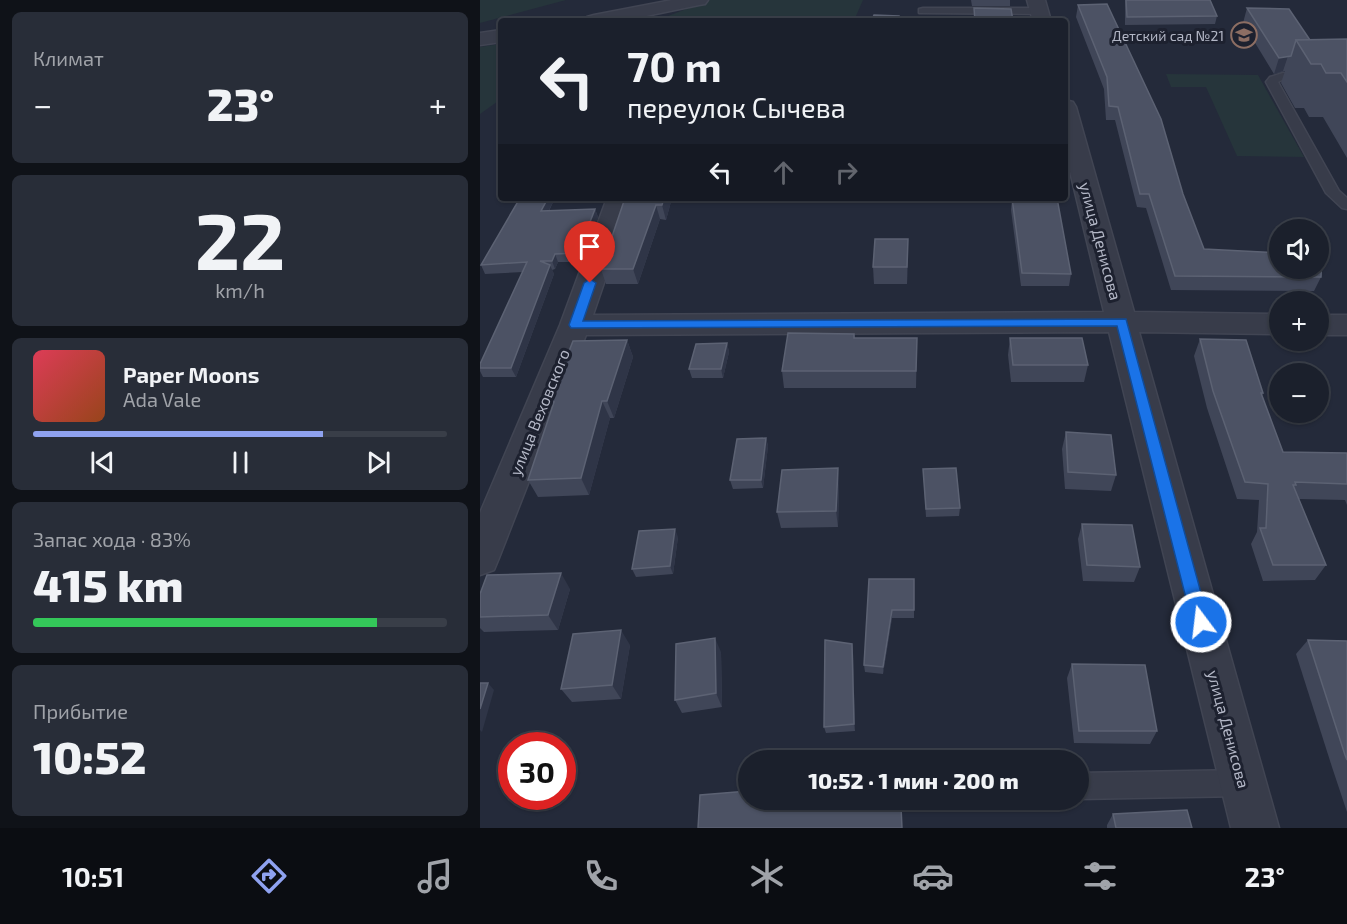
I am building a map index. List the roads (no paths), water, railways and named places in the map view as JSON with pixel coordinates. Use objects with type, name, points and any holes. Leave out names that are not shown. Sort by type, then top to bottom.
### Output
[{"type":"street","points":[[609,18],[699,0]]},
{"type":"street","points":[[480,39],[498,36]]},
{"type":"street","name":"улица Денисова","points":[[1070,144],[1122,322],[1255,828]]},
{"type":"street","name":"улица Веховского","points":[[480,558],[575,325],[619,201]]},
{"type":"street","points":[[575,325],[1122,322],[1269,324]]},
{"type":"street","points":[[1329,325],[1347,325]]},
{"type":"lane","points":[[923,11],[1039,11]]},
{"type":"lane","points":[[1347,77],[1284,76],[1272,82],[1333,193],[1347,205]]},
{"type":"lane","points":[[1089,786],[1243,783]]},
{"type":"place","name":"Детский сад №21","points":[[1244,35]]}]
